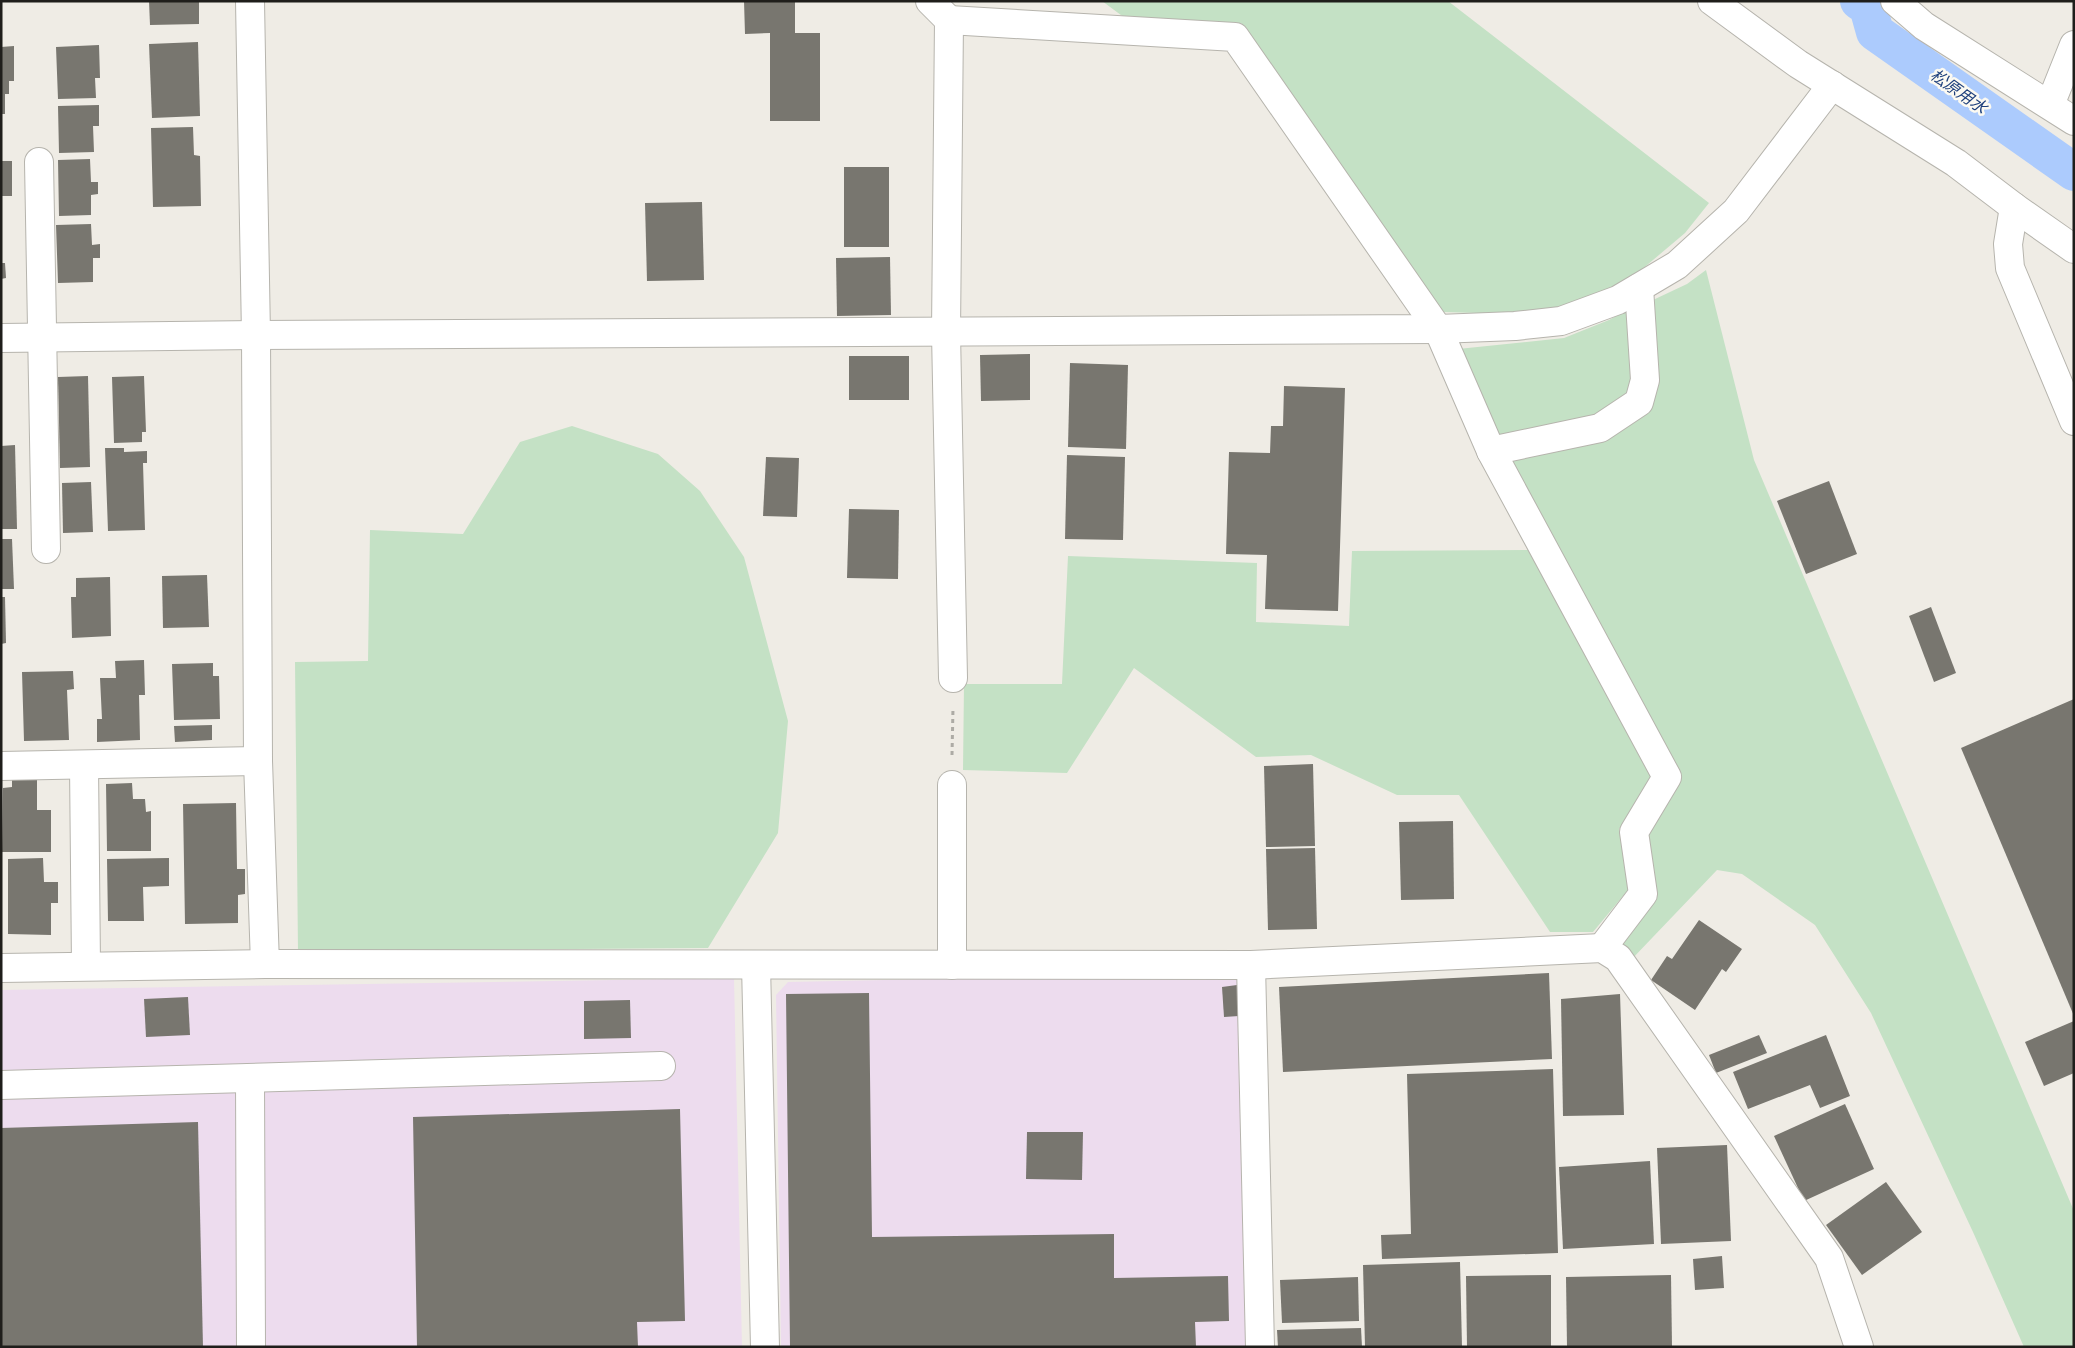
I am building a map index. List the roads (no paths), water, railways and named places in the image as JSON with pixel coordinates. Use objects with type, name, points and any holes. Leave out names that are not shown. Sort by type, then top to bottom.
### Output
[{"type":"street","points":[[250,1],[256,335],[258,761],[265,964]]},
{"type":"street","points":[[930,1],[949,20],[1235,37],[1438,329],[1491,451],[1667,777],[1634,832],[1643,894],[1602,948]]},
{"type":"street","points":[[1712,1],[1798,64],[1956,163],[2074,249]]},
{"type":"street","points":[[1895,1],[1924,26],[2074,121]]},
{"type":"street","points":[[949,20],[946,333],[953,678]]},
{"type":"street","points":[[2050,105],[2074,45]]},
{"type":"street","points":[[1,338],[1438,329],[1515,326],[1561,321],[1618,300],[1677,265],[1736,211],[1832,85]]},
{"type":"street","points":[[39,162],[46,549]]},
{"type":"street","points":[[2014,207],[2008,244],[2010,268],[2074,421]]},
{"type":"street","points":[[1491,451],[1600,428],[1639,402],[1645,380],[1639,288]]},
{"type":"street","points":[[1,766],[258,761]]},
{"type":"street","points":[[84,765],[86,966]]},
{"type":"street","points":[[952,785],[952,965]]},
{"type":"street","points":[[1,968],[265,964],[1251,965],[1602,948],[1618,958],[1829,1258],[1859,1347]]},
{"type":"street","points":[[756,965],[766,1347]]},
{"type":"street","points":[[1251,965],[1260,1347]]},
{"type":"street","points":[[1,1085],[660,1066]]},
{"type":"street","points":[[250,1078],[251,1347]]},
{"type":"waterway","name":"松原用水","points":[[1859,1],[1868,7],[1875,32],[2074,172]]}]
